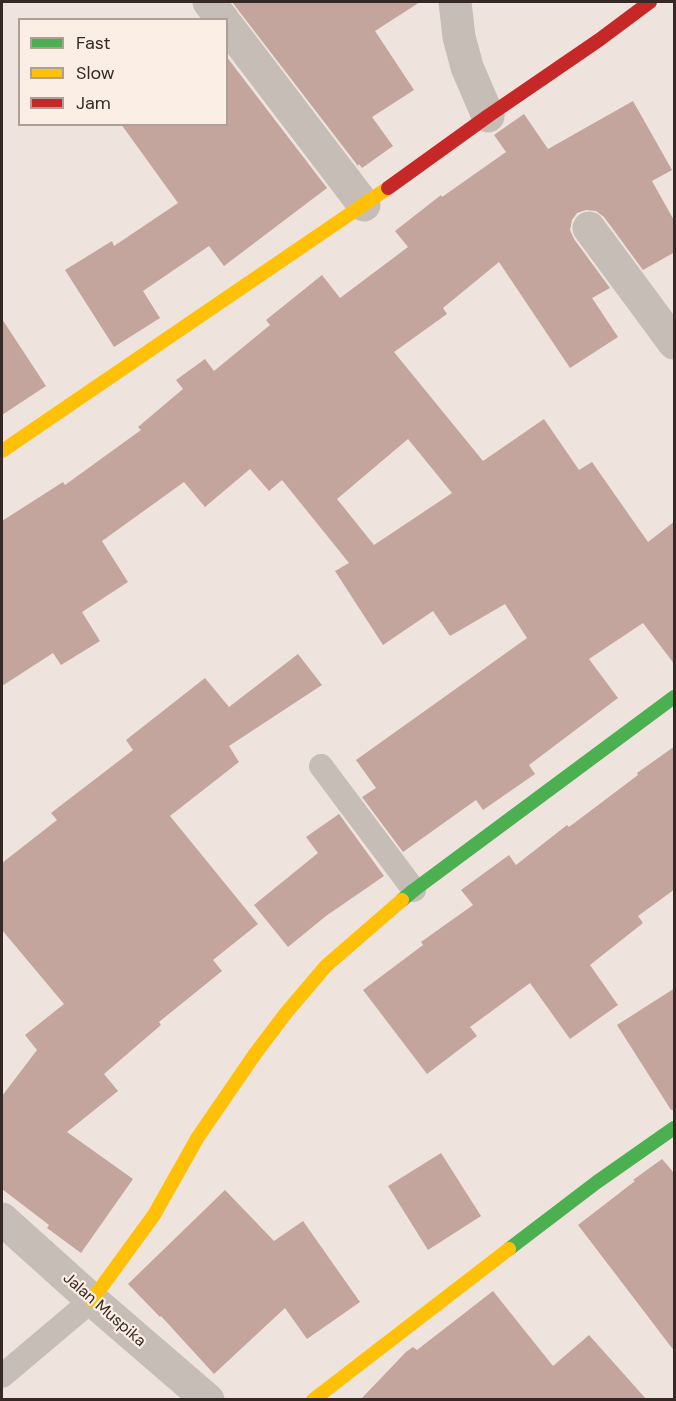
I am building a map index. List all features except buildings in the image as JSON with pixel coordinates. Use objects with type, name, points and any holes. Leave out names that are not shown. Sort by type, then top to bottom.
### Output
[{"type":"street","points":[[209,2],[221,18]]},
{"type":"street","points":[[454,2],[459,37],[467,67],[488,116]]},
{"type":"street","points":[[2,451],[364,205],[650,2]]},
{"type":"street","points":[[228,27],[364,205]]},
{"type":"street","points":[[589,228],[675,343]]},
{"type":"street","points":[[92,1300],[154,1215],[198,1137],[255,1054],[326,966],[414,890],[675,697]]},
{"type":"street","points":[[313,1400],[597,1182],[675,1128]]},
{"type":"street","name":"Jalan Muspika","points":[[2,1219],[208,1400]]},
{"type":"lane","points":[[321,766],[414,890]]},
{"type":"lane","points":[[2,1376],[92,1300]]},
{"type":"traffic: fast","points":[[402,900],[674,697]]},
{"type":"traffic: fast","points":[[509,1249],[597,1182],[674,1128]]},
{"type":"traffic: slow","points":[[2,451],[388,188]]},
{"type":"traffic: slow","points":[[92,1300],[154,1215],[198,1137],[286,1013],[326,966],[402,900]]},
{"type":"traffic: slow","points":[[313,1400],[509,1249]]},
{"type":"traffic: jam","points":[[388,188],[650,2]]}]
